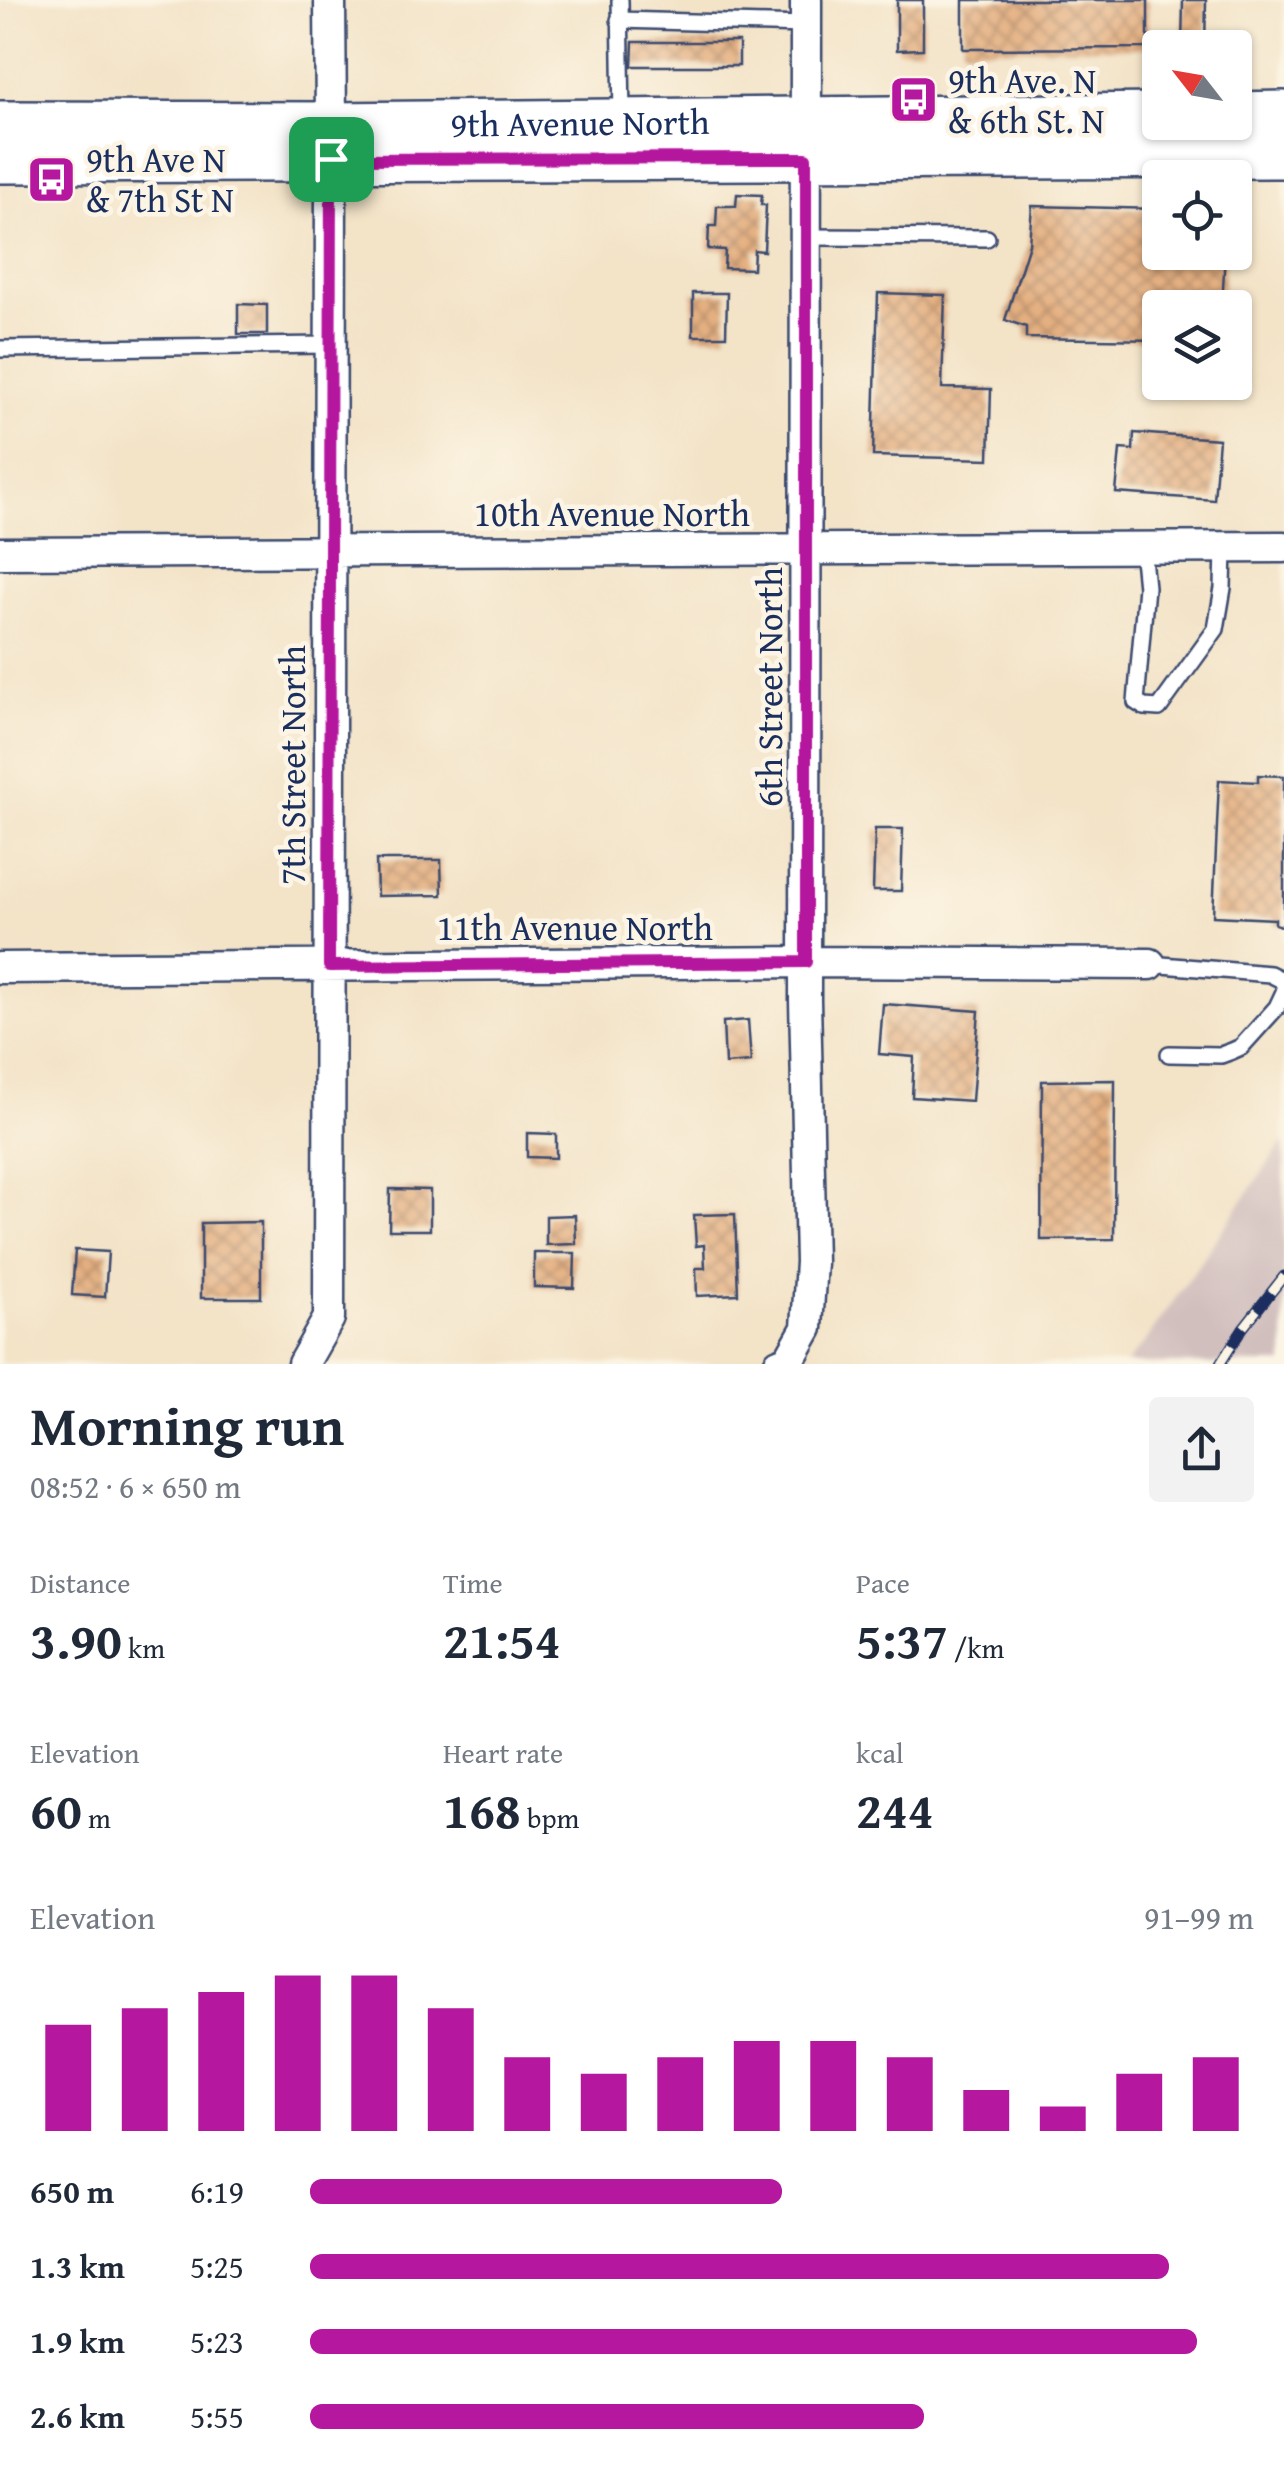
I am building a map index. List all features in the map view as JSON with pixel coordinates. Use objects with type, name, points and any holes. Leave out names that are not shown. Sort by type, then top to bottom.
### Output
[{"type":"main road","points":[[1252,115],[1284,114]]},
{"type":"main road","name":"9th Avenue North","points":[[0,160],[622,122],[806,139],[1142,117]]},
{"type":"main road","name":"9th Avenue North","points":[[0,124],[331,142],[806,139],[1284,155]]},
{"type":"street","name":"7th Street North","points":[[304,1364],[329,1318],[330,0]]},
{"type":"street","name":"6th Street North","points":[[780,1364],[788,1360],[806,1328],[811,1262],[805,1000],[806,12]]},
{"type":"street","name":"10th Avenue North","points":[[0,554],[1284,547]]},
{"type":"street","name":"11th Avenue North","points":[[0,968],[806,962],[1150,964]]},
{"type":"lane","points":[[620,0],[622,122]]},
{"type":"lane","points":[[620,20],[806,12]]},
{"type":"lane","points":[[806,237],[987,238]]},
{"type":"lane","points":[[0,349],[329,345]]},
{"type":"lane","points":[[1142,548],[1146,588],[1136,702],[1160,708],[1216,628],[1223,588],[1224,547]]},
{"type":"lane","points":[[1150,964],[1270,974],[1282,980],[1284,989],[1277,1008],[1232,1052],[1169,1054]]},
{"type":"shaded area","points":[[1284,1141],[1284,1364],[1126,1364],[1146,1341]]},
{"type":"building","points":[[897,0],[923,0],[923,49],[897,50]]},
{"type":"building","points":[[963,0],[1148,0],[1148,30],[1142,30],[1142,48],[963,49]]},
{"type":"building","points":[[1183,0],[1206,0],[1205,30],[1182,30]]},
{"type":"building","points":[[633,42],[739,42],[739,66],[632,66]]},
{"type":"building","points":[[737,194],[762,195],[761,205],[766,205],[764,251],[754,250],[753,269],[724,268],[725,250],[708,249],[709,226],[716,226],[717,206],[736,206]]},
{"type":"building","points":[[1032,206],[1142,209],[1142,270],[1224,270],[1223,290],[1142,290],[1142,340],[1026,338],[1026,327],[1005,320],[1029,244]]},
{"type":"building","points":[[693,293],[727,293],[726,336],[693,336]]},
{"type":"building","points":[[878,293],[945,295],[942,388],[991,389],[989,459],[873,456]]},
{"type":"building","points":[[238,304],[267,305],[267,334],[238,334]]},
{"type":"building","points":[[1134,433],[1219,439],[1214,500],[1116,493],[1120,449],[1133,450]]},
{"type":"building","points":[[1258,775],[1284,776],[1284,927],[1275,924],[1275,919],[1213,916],[1219,780],[1258,782]]},
{"type":"building","points":[[875,829],[903,829],[901,891],[873,891]]},
{"type":"building","points":[[376,860],[441,860],[442,895],[377,896]]},
{"type":"building","points":[[883,1004],[979,1011],[972,1101],[912,1097],[914,1057],[879,1054]]},
{"type":"building","points":[[748,1020],[751,1062],[725,1064],[723,1022]]},
{"type":"building","points":[[1115,1080],[1114,1239],[1041,1240],[1042,1081]]},
{"type":"building","points":[[527,1133],[556,1134],[556,1158],[527,1157]]},
{"type":"building","points":[[390,1189],[430,1190],[430,1230],[389,1230]]},
{"type":"building","points":[[735,1214],[738,1294],[697,1296],[696,1268],[705,1268],[704,1245],[696,1246],[694,1215]]},
{"type":"building","points":[[575,1215],[576,1244],[546,1245],[546,1216]]},
{"type":"building","points":[[261,1222],[261,1298],[201,1298],[201,1223]]},
{"type":"building","points":[[75,1250],[108,1252],[105,1297],[72,1295]]},
{"type":"building","points":[[534,1253],[575,1253],[574,1288],[534,1287]]},
{"type":"railway","points":[[1220,1364],[1284,1276]]},
{"type":"place","name":"9th Ave. N & 6th St. N","points":[[913,100]]},
{"type":"place","name":"9th Ave N & 7th St N","points":[[51,179]]},
{"type":"route","points":[[806,158],[806,962],[329,966],[331,159],[806,158]]}]
